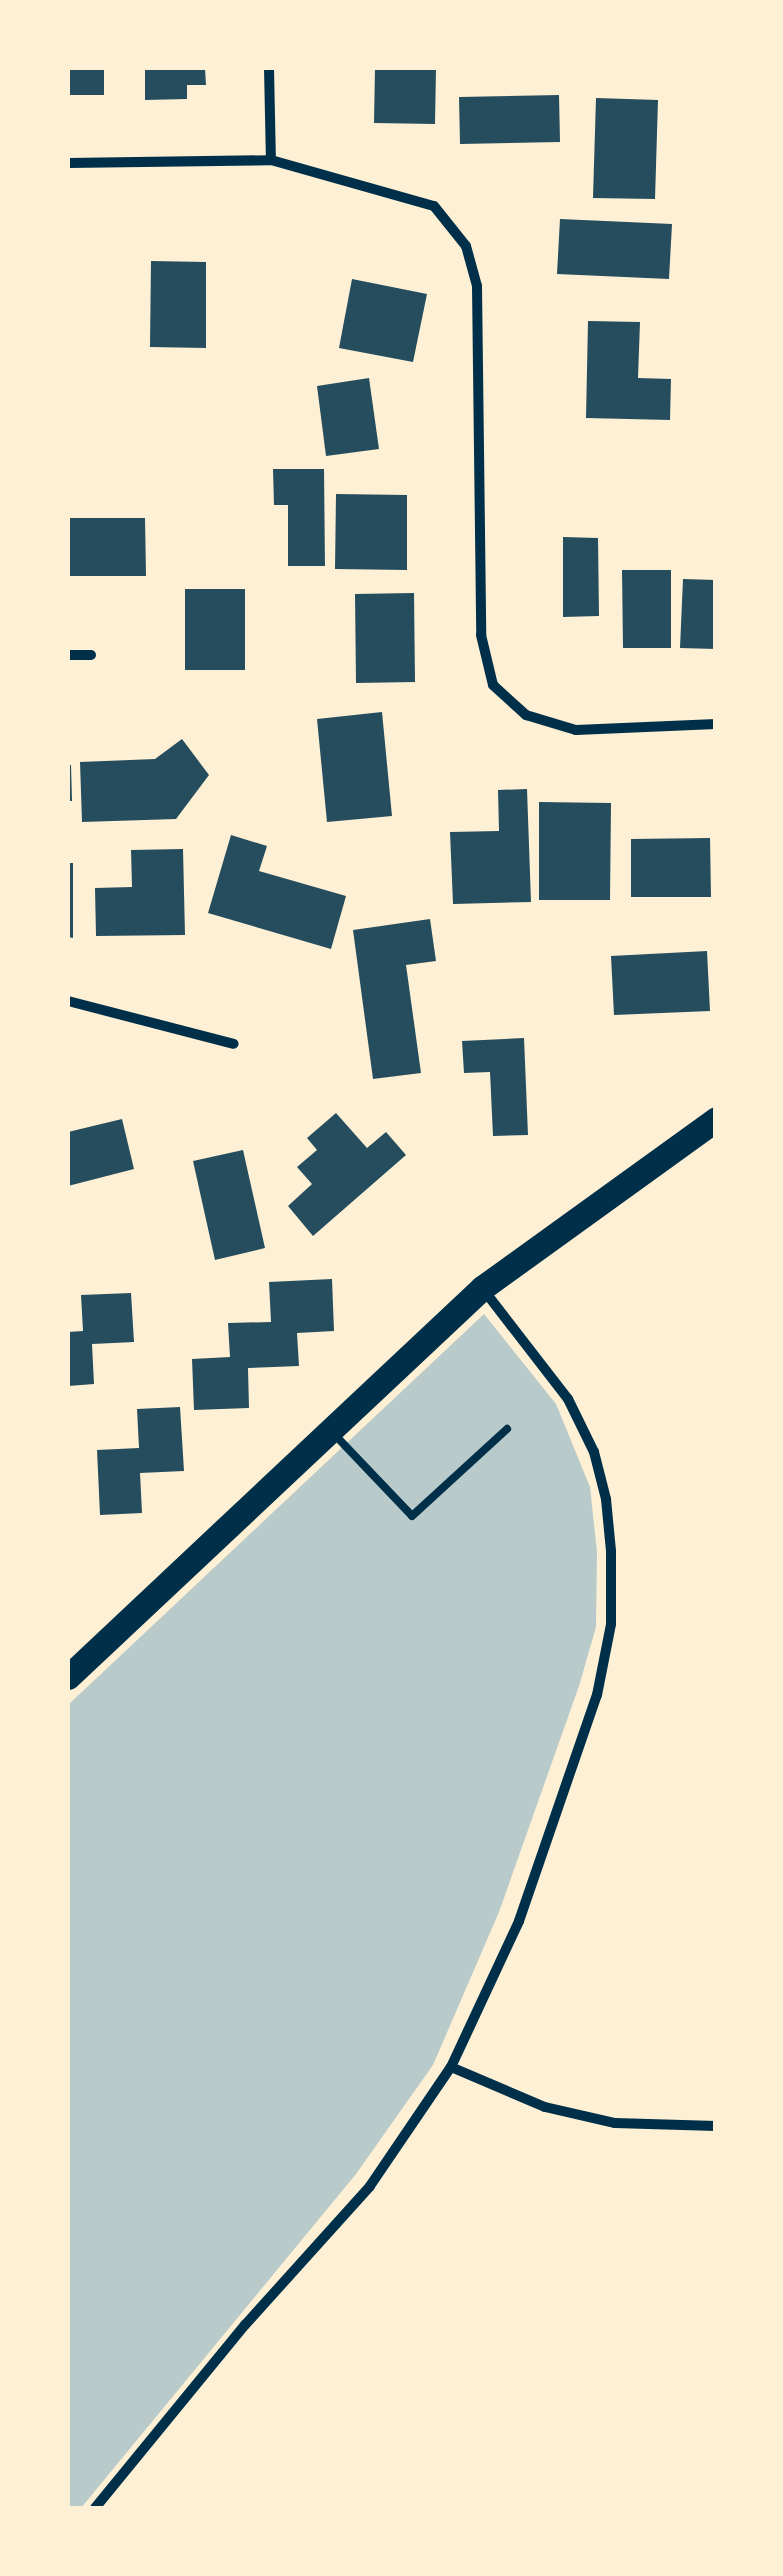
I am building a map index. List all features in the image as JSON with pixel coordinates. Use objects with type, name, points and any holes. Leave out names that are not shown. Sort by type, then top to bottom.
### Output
[{"type":"main road","points":[[68,1677],[482,1288],[716,1119]]},
{"type":"street","points":[[270,68],[270,160]]},
{"type":"street","points":[[68,162],[270,160],[434,206],[466,246],[478,286],[481,635],[492,685],[526,716],[576,730],[716,724]]},
{"type":"street","points":[[68,655],[91,655]]},
{"type":"street","points":[[68,1002],[234,1044]]},
{"type":"street","points":[[95,2508],[245,2325],[370,2186],[451,2067],[519,1921],[597,1694],[611,1624],[608,1516],[594,1452],[568,1400],[482,1288]]},
{"type":"street","points":[[451,2067],[544,2107],[615,2123],[716,2126]]},
{"type":"lane","points":[[330,1431],[412,1516],[507,1429]]},
{"type":"shaded area","points":[[484,1314],[556,1404],[590,1487],[597,1552],[596,1627],[579,1686],[499,1912],[433,2065],[356,2174],[81,2508],[68,2508],[68,1705]]},
{"type":"building","points":[[68,68],[104,68],[104,95],[68,95]]},
{"type":"building","points":[[145,68],[205,68],[206,85],[187,85],[187,99],[145,100]]},
{"type":"building","points":[[375,68],[436,68],[435,124],[374,123]]},
{"type":"building","points":[[559,95],[560,142],[460,144],[459,97]]},
{"type":"building","points":[[596,98],[658,100],[655,199],[593,198]]},
{"type":"building","points":[[560,219],[672,224],[669,279],[557,274]]},
{"type":"building","points":[[151,261],[206,262],[206,348],[150,347]]},
{"type":"building","points":[[352,279],[427,294],[413,362],[339,348]]},
{"type":"building","points":[[588,321],[640,322],[638,378],[671,379],[670,420],[586,418]]},
{"type":"building","points":[[369,378],[379,449],[326,456],[317,386]]},
{"type":"building","points":[[273,469],[324,469],[325,566],[288,566],[288,505],[274,505]]},
{"type":"building","points":[[336,494],[407,495],[407,570],[335,569]]},
{"type":"building","points":[[68,518],[145,518],[146,576],[68,576]]},
{"type":"building","points":[[563,537],[598,538],[599,616],[563,617]]},
{"type":"building","points":[[622,570],[671,570],[671,648],[623,648]]},
{"type":"building","points":[[683,579],[716,580],[716,649],[680,648]]},
{"type":"building","points":[[185,589],[245,589],[245,670],[185,670]]},
{"type":"building","points":[[414,593],[415,682],[356,683],[355,594]]},
{"type":"building","points":[[382,712],[392,816],[327,822],[317,719]]},
{"type":"building","points":[[182,739],[209,775],[176,819],[82,822],[80,762],[155,759]]},
{"type":"building","points":[[71,765],[72,801],[68,801]]},
{"type":"building","points":[[527,789],[531,902],[453,904],[450,832],[499,831],[498,790]]},
{"type":"building","points":[[539,802],[611,803],[610,900],[539,900]]},
{"type":"building","points":[[231,835],[267,846],[259,871],[346,896],[331,949],[208,913]]},
{"type":"building","points":[[710,838],[711,897],[631,897],[631,839]]},
{"type":"building","points":[[183,849],[185,935],[96,936],[95,888],[132,887],[131,850]]},
{"type":"building","points":[[68,863],[73,863],[73,938],[68,937]]},
{"type":"building","points":[[430,919],[436,961],[406,965],[421,1073],[373,1079],[353,930]]},
{"type":"building","points":[[707,951],[710,1011],[614,1015],[611,956]]},
{"type":"building","points":[[524,1038],[528,1135],[493,1136],[490,1072],[464,1073],[462,1041]]},
{"type":"building","points":[[336,1113],[367,1148],[386,1132],[406,1155],[313,1236],[288,1206],[312,1184],[297,1167],[317,1150],[307,1138]]},
{"type":"building","points":[[122,1119],[134,1169],[68,1186],[68,1132]]},
{"type":"building","points":[[243,1150],[265,1248],[215,1260],[193,1161]]},
{"type":"building","points":[[332,1279],[334,1331],[297,1333],[299,1366],[248,1368],[249,1408],[194,1410],[192,1359],[230,1357],[228,1323],[271,1322],[269,1282]]},
{"type":"building","points":[[131,1293],[134,1342],[92,1344],[94,1384],[68,1386],[68,1332],[83,1331],[81,1295]]},
{"type":"building","points":[[180,1407],[184,1471],[140,1473],[142,1513],[100,1515],[97,1450],[139,1448],[137,1409]]}]
